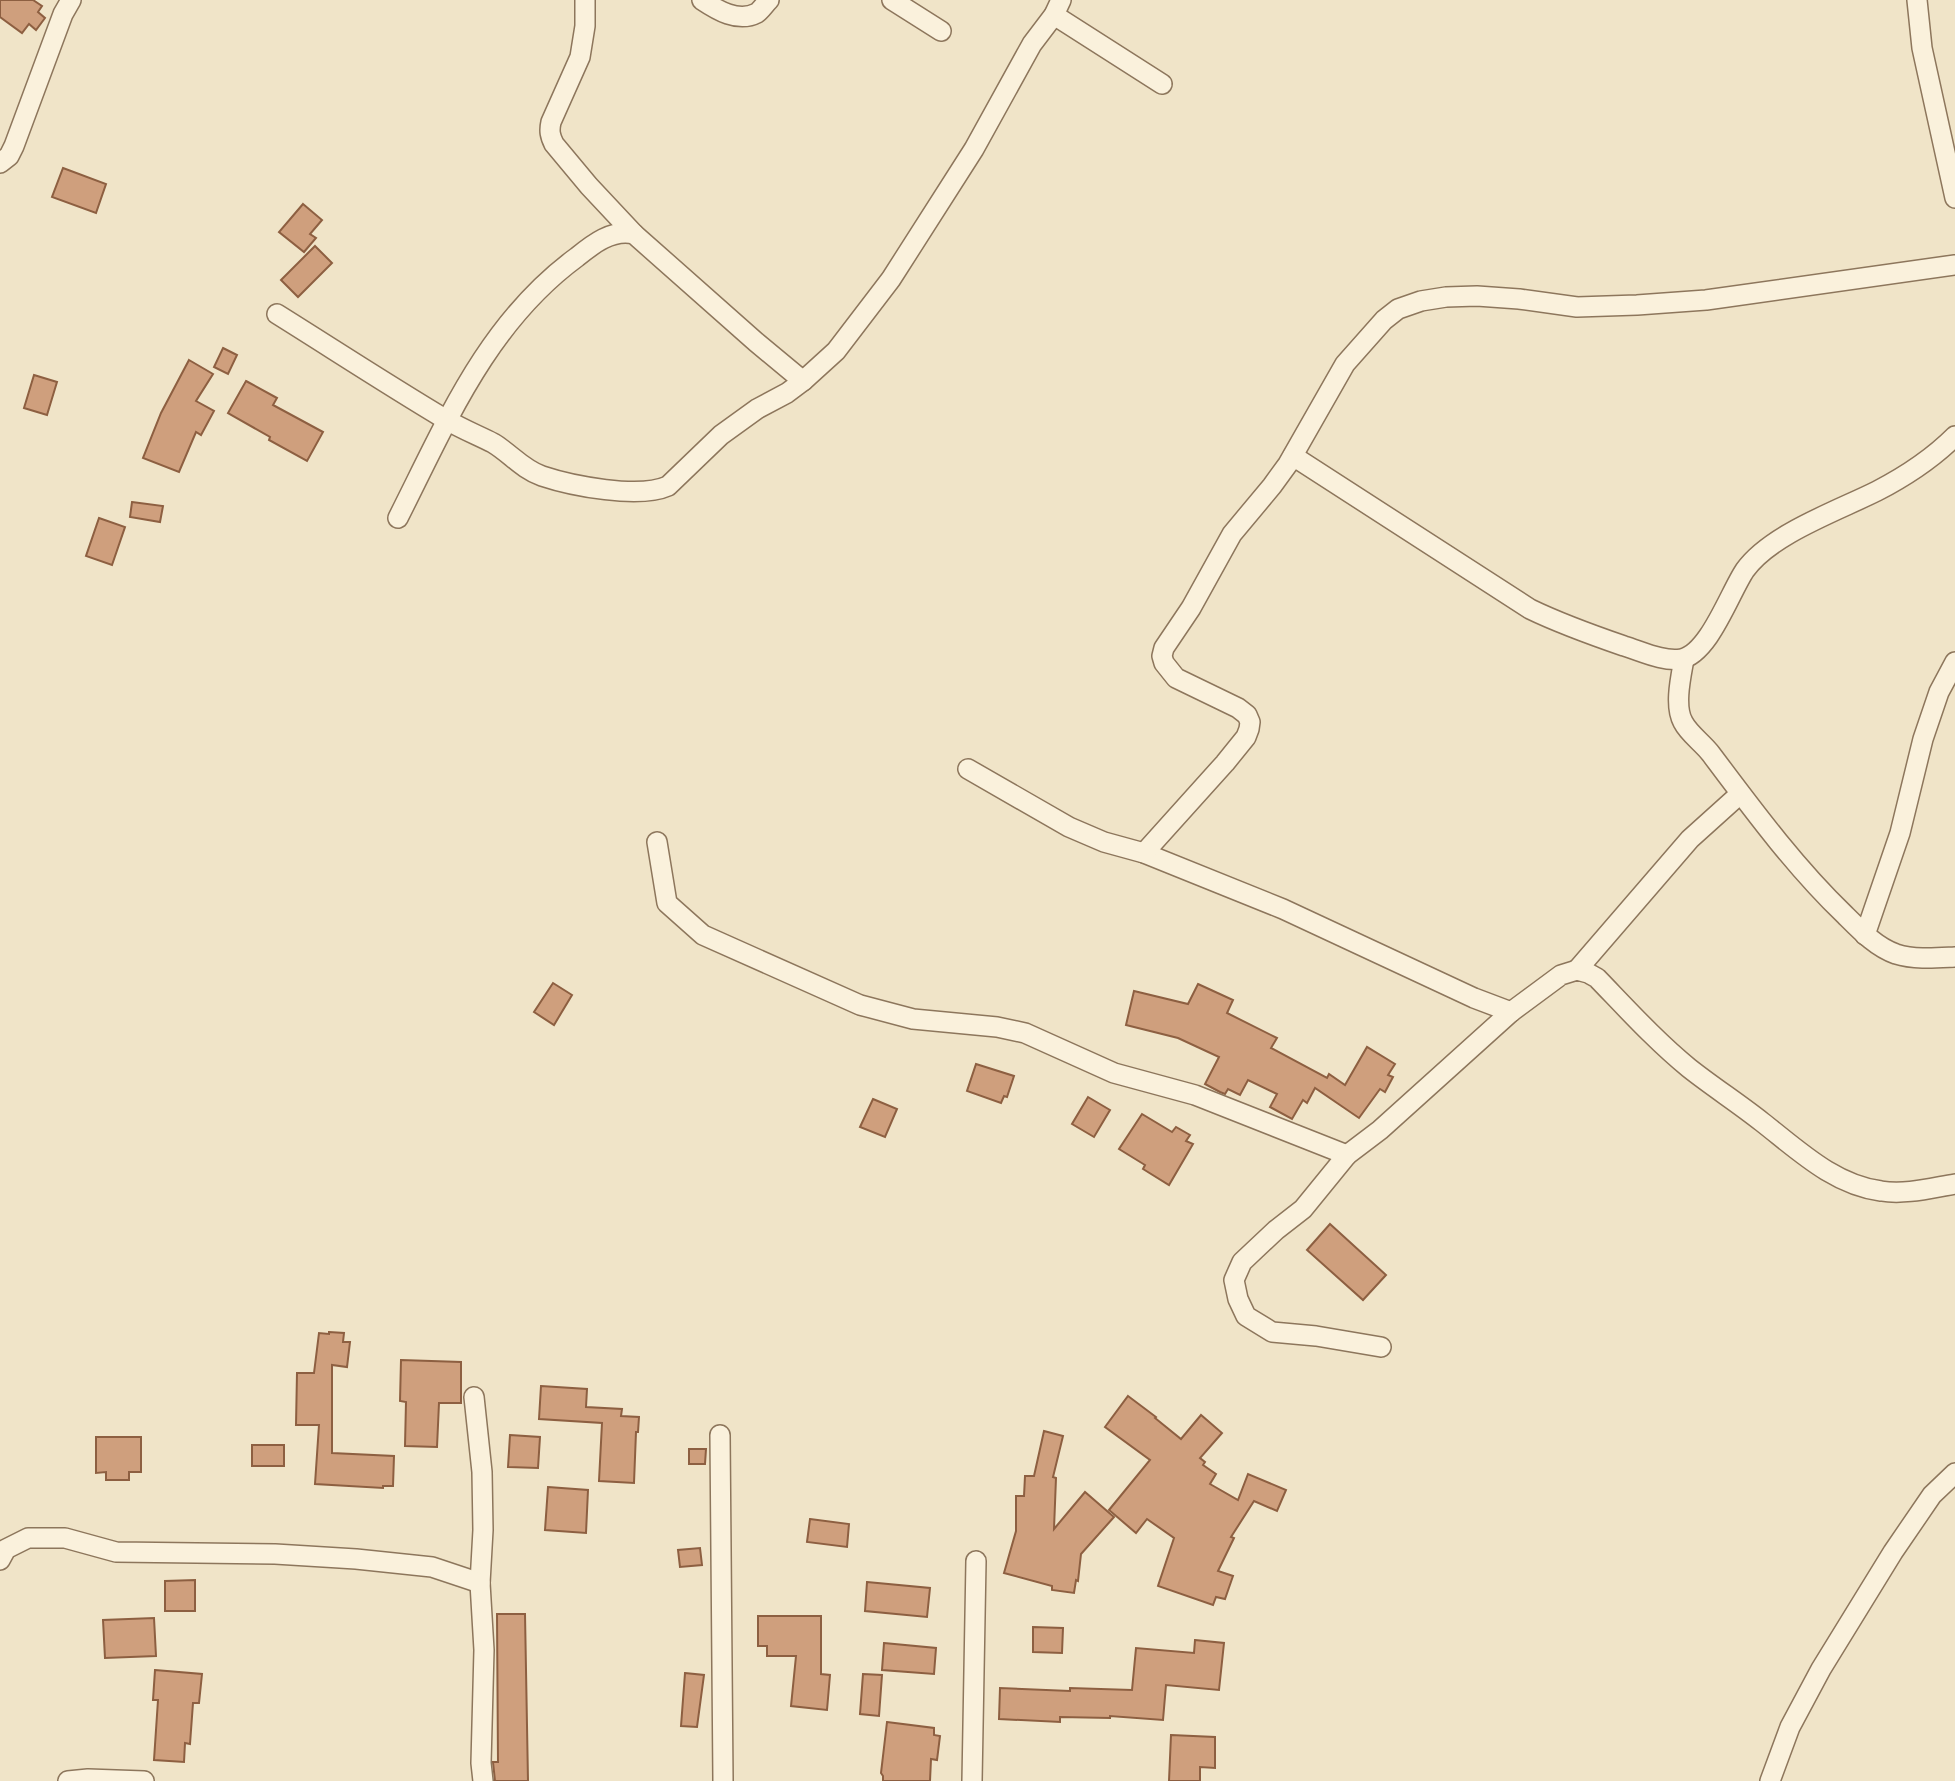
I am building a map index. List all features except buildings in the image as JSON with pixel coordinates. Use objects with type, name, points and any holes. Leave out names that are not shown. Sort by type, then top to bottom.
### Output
[{"type":"street","points":[[0,163],[9,156],[14,146],[63,14],[71,0]]},
{"type":"street","points":[[585,0],[585,26],[580,57],[551,122],[554,144],[634,234],[803,381]]},
{"type":"street","points":[[702,0],[718,11],[742,18],[758,13],[769,0]]},
{"type":"street","points":[[892,0],[942,31]]},
{"type":"street","points":[[1917,0],[1922,48],[1955,198]]},
{"type":"street","points":[[277,314],[447,421],[499,447],[524,468],[540,475],[593,488],[657,491],[668,486],[721,435],[757,409],[787,393],[836,351],[891,279],[974,149],[1032,44],[1057,7],[1161,84]]},
{"type":"street","points":[[398,517],[458,398],[487,350],[528,299],[557,271],[595,243],[617,233],[634,234]]},
{"type":"street","points":[[1144,853],[1225,763],[1246,737],[1250,722],[1247,715],[1238,708],[1176,678],[1164,663],[1164,648],[1191,608],[1242,519],[1272,486],[1293,456],[1345,364],[1384,320],[1398,309],[1421,301],[1477,296],[1577,307],[1706,300],[1955,265]]},
{"type":"street","points":[[1293,456],[1530,609],[1562,624],[1652,655],[1684,659],[1694,653],[1703,642],[1745,570],[1770,544],[1880,490],[1922,463],[1955,436]]},
{"type":"street","points":[[1684,659],[1679,684],[1679,713],[1682,722],[1702,743],[1817,889],[1865,934],[1895,954],[1919,958],[1955,957]]},
{"type":"street","points":[[1865,934],[1900,833],[1923,739],[1938,692],[1955,662]]},
{"type":"street","points":[[968,769],[1069,827],[1104,842],[1144,853],[1283,909],[1474,998],[1511,1012]]},
{"type":"street","points":[[1381,1347],[1272,1332],[1247,1316],[1238,1300],[1234,1280],[1242,1262],[1303,1209],[1347,1155],[1380,1130],[1511,1012],[1561,975],[1577,970],[1690,839],[1740,794]]},
{"type":"street","points":[[657,842],[667,903],[703,935],[860,1005],[913,1019],[997,1027],[1025,1033],[1114,1073],[1195,1095],[1347,1155]]},
{"type":"street","points":[[1577,970],[1597,978],[1689,1067],[1816,1165],[1854,1184],[1879,1191],[1901,1192],[1955,1184]]},
{"type":"street","points":[[474,1397],[482,1472],[480,1583],[484,1650],[481,1763],[483,1781]]},
{"type":"street","points":[[720,1435],[723,1781]]},
{"type":"street","points":[[1770,1781],[1790,1727],[1821,1670],[1893,1552],[1932,1495],[1955,1473]]},
{"type":"street","points":[[0,1560],[6,1549],[28,1538],[65,1538],[116,1552],[275,1554],[419,1565],[480,1583]]},
{"type":"street","points":[[972,1781],[976,1561]]},
{"type":"street","points":[[68,1781],[144,1781]]}]
